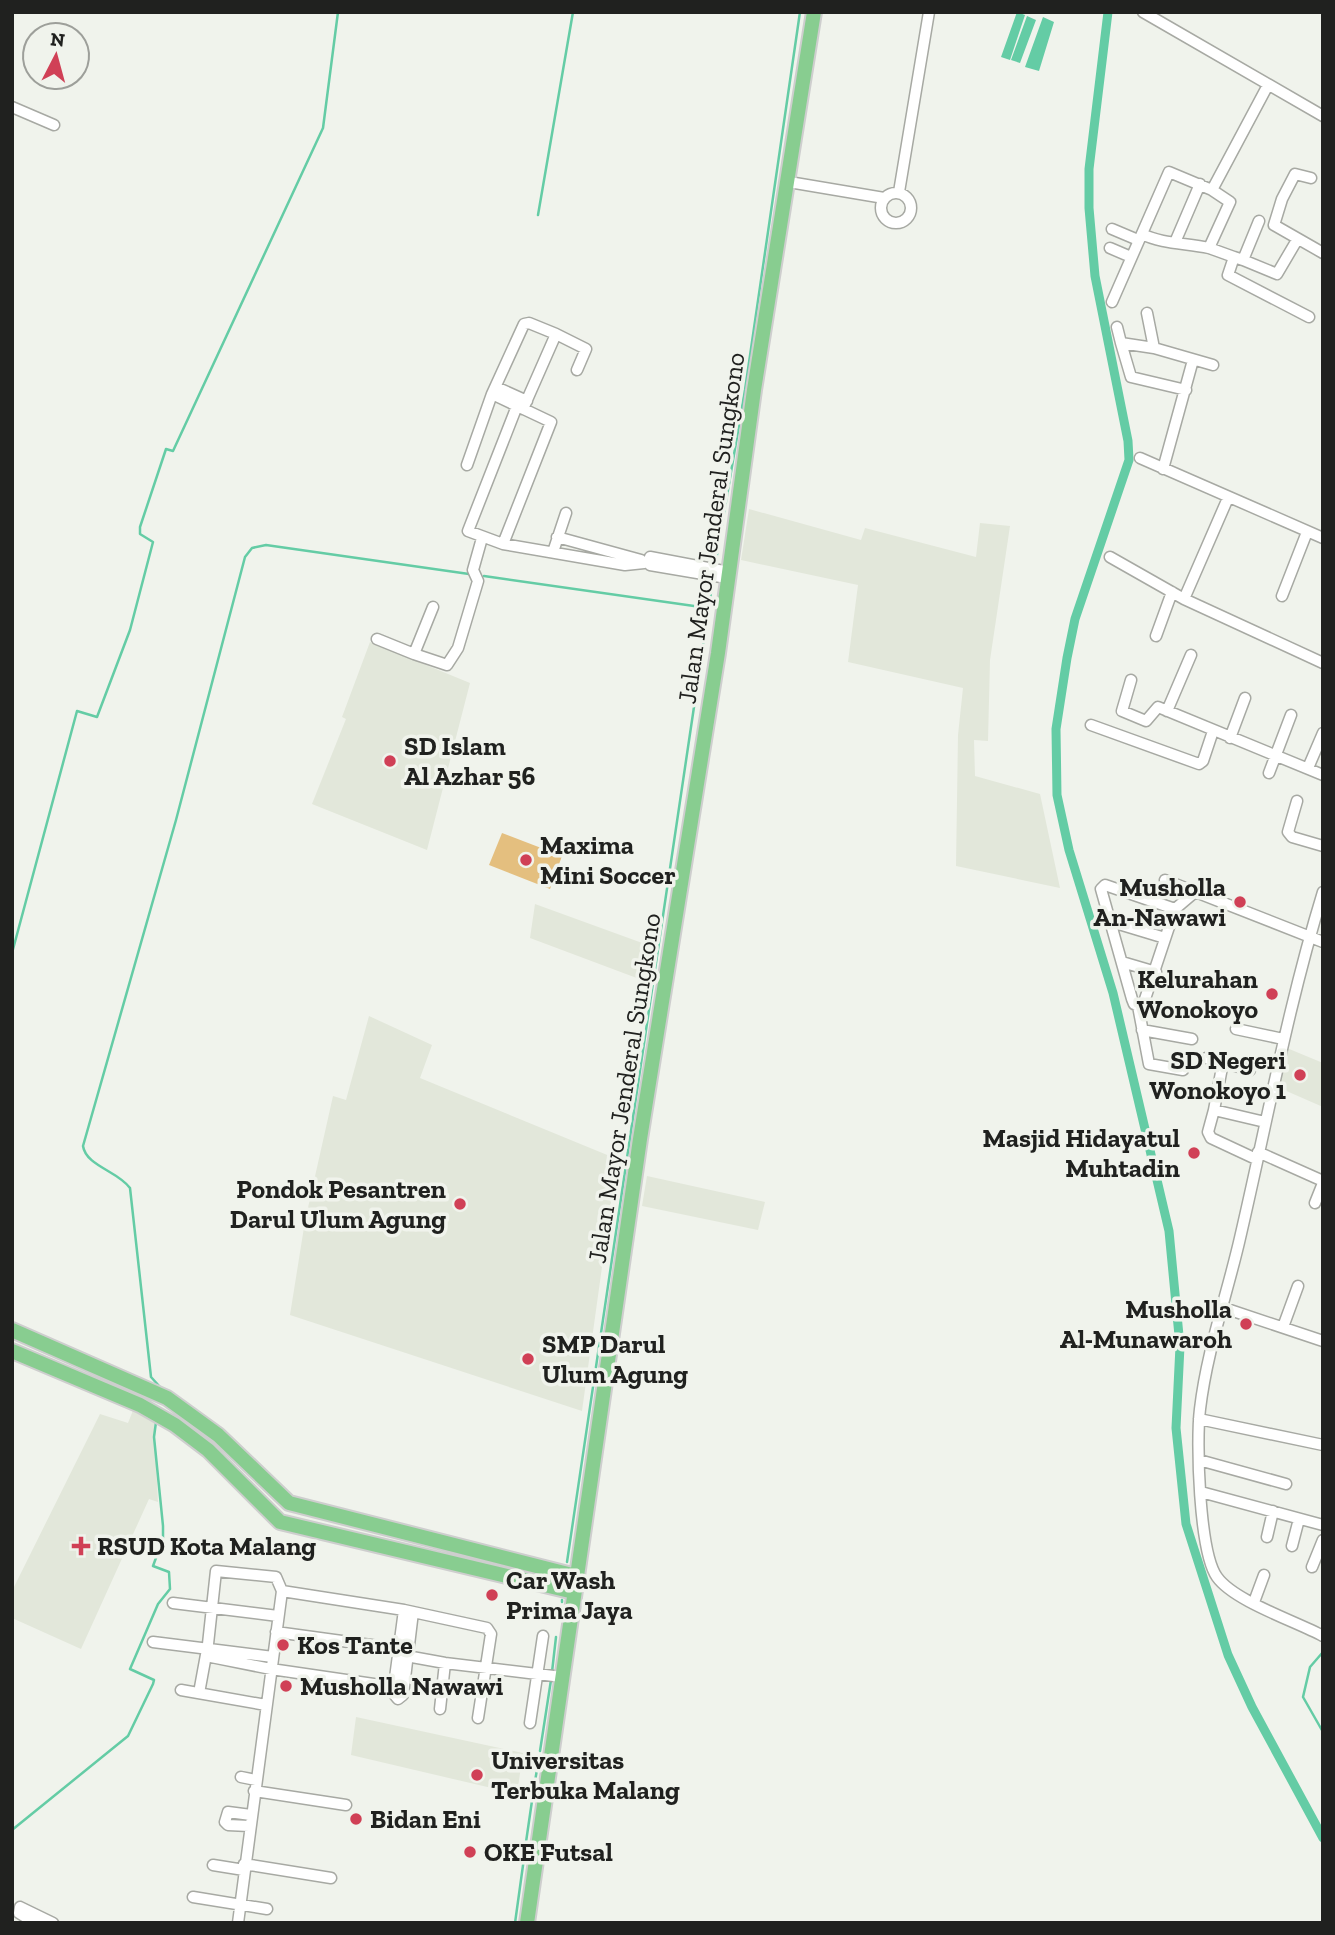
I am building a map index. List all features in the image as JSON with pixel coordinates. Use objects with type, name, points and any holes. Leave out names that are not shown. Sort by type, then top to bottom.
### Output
[{"type":"main road","name":"Jalan Mayor Jenderal Sungkono","points":[[527,1923],[719,574],[789,182],[814,12]]},
{"type":"main road","points":[[12,1330],[167,1398],[218,1435],[289,1503],[576,1576]]},
{"type":"main road","points":[[12,1350],[140,1405],[208,1450],[263,1509],[285,1524],[574,1592]]},
{"type":"main road","points":[[208,1450],[218,1435]]},
{"type":"street","points":[[899,192],[929,12]]},
{"type":"street","points":[[1143,12],[1323,116]]},
{"type":"street","points":[[1212,190],[1268,85]]},
{"type":"street","points":[[12,107],[54,125]]},
{"type":"street","points":[[1112,302],[1169,173],[1200,184],[1230,202],[1209,248]]},
{"type":"street","points":[[1311,178],[1296,173],[1282,199],[1274,225],[1323,253]]},
{"type":"street","points":[[789,182],[884,198],[899,192]]},
{"type":"street","points":[[1176,240],[1200,184]]},
{"type":"street","points":[[884,198],[882,214],[887,220],[901,222],[911,212],[911,205],[899,192]]},
{"type":"street","points":[[1259,221],[1239,258],[1228,272],[1230,278],[1310,317]]},
{"type":"street","points":[[1112,229],[1154,240],[1176,240],[1209,248],[1277,274],[1295,239]]},
{"type":"street","points":[[1110,248],[1131,257]]},
{"type":"street","points":[[1147,313],[1154,348]]},
{"type":"street","points":[[467,464],[494,391],[524,324],[530,323],[586,349],[577,370]]},
{"type":"street","points":[[1117,327],[1130,377],[1186,390]]},
{"type":"street","points":[[556,334],[469,528],[471,534],[503,544],[625,565],[647,561]]},
{"type":"street","points":[[1121,343],[1154,348],[1213,365]]},
{"type":"street","points":[[1163,469],[1193,360]]},
{"type":"street","points":[[494,391],[551,422],[503,544]]},
{"type":"street","points":[[1140,458],[1323,538]]},
{"type":"street","points":[[1184,599],[1228,498]]},
{"type":"street","points":[[553,552],[566,513]]},
{"type":"street","points":[[1282,596],[1307,532]]},
{"type":"street","points":[[557,537],[647,561],[719,574]]},
{"type":"street","points":[[377,639],[443,664],[450,663],[458,648],[478,581],[473,569],[482,538]]},
{"type":"street","points":[[1110,556],[1184,599],[1323,663]]},
{"type":"street","points":[[1156,636],[1172,592]]},
{"type":"street","points":[[414,654],[433,607]]},
{"type":"street","points":[[1167,710],[1191,654]]},
{"type":"street","points":[[1131,680],[1122,711],[1146,721],[1155,707],[1167,710],[1323,775]]},
{"type":"street","points":[[1230,738],[1245,698]]},
{"type":"street","points":[[1269,773],[1291,715]]},
{"type":"street","points":[[1091,725],[1199,764],[1203,761],[1213,731]]},
{"type":"street","points":[[1308,768],[1323,733]]},
{"type":"street","points":[[1297,800],[1288,832],[1323,846]]},
{"type":"street","points":[[1165,880],[1323,942]]},
{"type":"street","points":[[1175,909],[1105,885],[1101,889],[1132,999],[1138,1006],[1149,1064],[1183,1070]]},
{"type":"street","points":[[1138,1006],[1146,1001],[1175,909],[1195,892]]},
{"type":"street","points":[[1323,892],[1283,1039],[1240,1238],[1205,1374],[1199,1419],[1201,1492],[1213,1569],[1222,1583],[1323,1636]]},
{"type":"street","points":[[1112,922],[1165,939]]},
{"type":"street","points":[[1122,962],[1156,972]]},
{"type":"street","points":[[1236,1029],[1283,1039]]},
{"type":"street","points":[[1142,1030],[1192,1039]]},
{"type":"street","points":[[1206,1058],[1250,1070]]},
{"type":"street","points":[[1223,1062],[1208,1132],[1211,1138],[1323,1182],[1315,1203]]},
{"type":"street","points":[[1214,1110],[1265,1122]]},
{"type":"street","points":[[1283,1327],[1298,1286]]},
{"type":"street","points":[[1221,1307],[1323,1341]]},
{"type":"street","points":[[1199,1419],[1323,1445]]},
{"type":"street","points":[[1199,1460],[1286,1484]]},
{"type":"street","points":[[1201,1492],[1323,1525]]},
{"type":"street","points":[[1267,1537],[1273,1511]]},
{"type":"street","points":[[1292,1546],[1299,1519]]},
{"type":"street","points":[[1312,1567],[1323,1540]]},
{"type":"street","points":[[199,1693],[218,1570],[274,1576],[282,1591],[238,1923]]},
{"type":"street","points":[[1254,1602],[1264,1575]]},
{"type":"street","points":[[282,1591],[408,1611],[487,1628],[491,1634],[478,1718]]},
{"type":"street","points":[[173,1603],[278,1616]]},
{"type":"street","points":[[207,1651],[211,1657],[271,1669],[394,1687],[403,1653],[408,1611]]},
{"type":"street","points":[[276,1632],[446,1662],[562,1676]]},
{"type":"street","points":[[530,1723],[543,1636]]},
{"type":"street","points":[[153,1642],[207,1651],[214,1647],[273,1657]]},
{"type":"street","points":[[440,1709],[446,1662]]},
{"type":"street","points":[[181,1690],[266,1705]]},
{"type":"street","points":[[241,1777],[256,1780]]},
{"type":"street","points":[[254,1791],[346,1805]]},
{"type":"street","points":[[249,1826],[228,1825],[226,1822],[228,1812],[251,1815]]},
{"type":"street","points":[[213,1865],[331,1878]]},
{"type":"street","points":[[193,1897],[267,1909]]},
{"type":"street","points":[[34,1923],[23,1920],[18,1911],[22,1906],[54,1923]]},
{"type":"shaded area","points":[[1017,12],[1025,15],[1010,60],[1001,57]]},
{"type":"shaded area","points":[[1027,16],[1036,20],[1020,63],[1011,60]]},
{"type":"shaded area","points":[[1043,17],[1054,22],[1039,71],[1025,67]]},
{"type":"shaded area","points":[[749,509],[861,540],[865,528],[976,557],[980,523],[1010,526],[990,660],[988,741],[974,740],[975,776],[1040,794],[1060,888],[956,866],[958,735],[963,688],[848,662],[858,585],[741,560]]},
{"type":"shaded area","name":"SD Islam Al Azhar 56","points":[[370,642],[470,683],[427,850],[312,804],[346,719],[342,717]]},
{"type":"shaded area","name":"Maxima Mini Soccer","points":[[502,833],[562,856],[550,889],[489,865]]},
{"type":"shaded area","points":[[535,904],[645,944],[642,980],[530,938]]},
{"type":"shaded area","name":"Pondok Pesantren Darul Ulum Agung","points":[[369,1016],[432,1045],[420,1078],[617,1159],[582,1411],[290,1315],[305,1221],[333,1096],[346,1100]]},
{"type":"shaded area","name":"SD Negeri Wonokoyo 1","points":[[1282,1046],[1323,1063],[1323,1107],[1275,1086]]},
{"type":"shaded area","points":[[647,1176],[765,1202],[758,1230],[642,1206]]},
{"type":"shaded area","name":"RSUD Kota Malang","points":[[134,1408],[154,1420],[158,1502],[149,1499],[81,1649],[12,1618],[12,1591],[100,1414],[128,1423]]},
{"type":"shaded area","name":"Universitas Terbuka Malang","points":[[356,1717],[523,1753],[517,1794],[351,1755]]},
{"type":"waterway","points":[[12,953],[77,711],[97,717],[130,630],[153,542],[140,534],[140,527],[166,449],[173,451],[323,128],[338,12]]},
{"type":"waterway","points":[[538,215],[573,12]]},
{"type":"waterway","points":[[715,566],[745,390],[800,12]]},
{"type":"waterway","points":[[1108,12],[1089,169],[1089,208],[1095,276],[1128,441],[1129,460],[1075,619],[1056,729],[1057,795],[1069,850],[1113,993],[1169,1231],[1180,1346],[1176,1428],[1186,1524],[1228,1655],[1252,1707],[1323,1838]]},
{"type":"waterway","points":[[160,1387],[151,1377],[130,1188],[90,1159],[83,1146],[176,820],[245,557],[252,548],[266,545],[469,574]]},
{"type":"waterway","points":[[484,576],[701,607]]},
{"type":"waterway","points":[[567,1562],[713,579]]},
{"type":"waterway","points":[[12,1830],[128,1736],[153,1684],[154,1680],[130,1669],[158,1604],[170,1589],[169,1572],[153,1566],[163,1539],[154,1437],[156,1422]]},
{"type":"waterway","points":[[552,1672],[556,1637]]},
{"type":"waterway","points":[[1323,1652],[1310,1667],[1303,1697],[1323,1732]]},
{"type":"waterway","points":[[540,1751],[551,1680]]},
{"type":"waterway","points":[[534,1787],[539,1758]]},
{"type":"waterway","points":[[526,1842],[533,1794]]},
{"type":"waterway","points":[[515,1923],[525,1851]]},
{"type":"place","name":"SD Islam Al Azhar 56","points":[[390,761]]},
{"type":"place","name":"Maxima Mini Soccer","points":[[526,860]]},
{"type":"place","name":"Musholla An-Nawawi","points":[[1240,902]]},
{"type":"place","name":"Kelurahan Wonokoyo","points":[[1272,994]]},
{"type":"place","name":"SD Negeri Wonokoyo 1","points":[[1300,1075]]},
{"type":"place","name":"Masjid Hidayatul Muhtadin","points":[[1194,1153]]},
{"type":"place","name":"Pondok Pesantren Darul Ulum Agung","points":[[460,1204]]},
{"type":"place","name":"Musholla Al-Munawaroh","points":[[1246,1324]]},
{"type":"place","name":"SMP Darul Ulum Agung","points":[[528,1359]]},
{"type":"place","name":"RSUD Kota Malang","points":[[81,1546]]},
{"type":"place","name":"Car Wash Prima Jaya","points":[[492,1595]]},
{"type":"place","name":"Kos Tante","points":[[283,1645]]},
{"type":"place","name":"Musholla Nawawi","points":[[286,1686]]},
{"type":"place","name":"Universitas Terbuka Malang","points":[[477,1775]]},
{"type":"place","name":"Bidan Eni","points":[[356,1819]]},
{"type":"place","name":"OKE Futsal","points":[[470,1852]]}]
